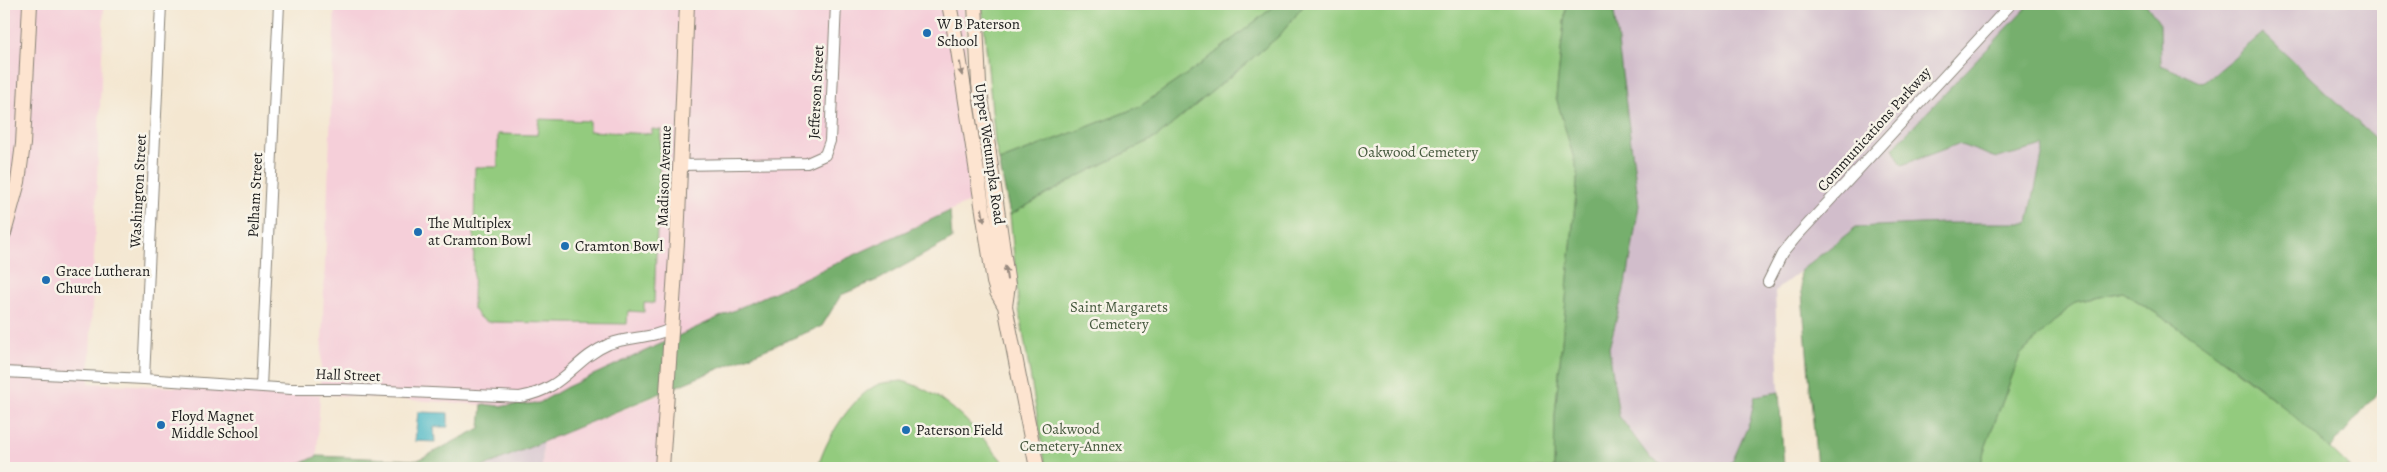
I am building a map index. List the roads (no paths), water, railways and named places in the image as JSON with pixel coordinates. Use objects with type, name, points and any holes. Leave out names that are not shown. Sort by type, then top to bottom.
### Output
[{"type":"main road","points":[[4,233],[9,193],[23,144],[30,4]]},
{"type":"main road","name":"Madison Avenue","points":[[662,468],[672,328],[687,4]]},
{"type":"main road","name":"Upper Wetumpka Road","points":[[949,4],[970,126],[987,245],[997,292],[1005,306],[1037,468]]},
{"type":"main road","name":"Upper Wetumpka Road","points":[[975,4],[979,84],[1008,285],[1005,306]]},
{"type":"main road","points":[[970,126],[984,123]]},
{"type":"street","name":"Washington Street","points":[[144,379],[161,4]]},
{"type":"street","name":"Pelham Street","points":[[261,387],[279,4]]},
{"type":"street","name":"Jefferson Street","points":[[680,165],[807,163],[825,155],[830,141],[836,4]]},
{"type":"street","name":"Communications Parkway","points":[[1768,282],[1782,254],[1796,237],[2011,4]]},
{"type":"street","name":"Hall Street","points":[[4,372],[261,387],[520,397],[538,393],[554,385],[592,354],[610,344],[624,340],[656,336],[672,328]]},
{"type":"water","points":[[418,412],[448,413],[448,427],[434,427],[435,442],[415,441]]},
{"type":"place","name":"W B Paterson School","points":[[927,33]]},
{"type":"place","name":"The Multiplex at Cramton Bowl","points":[[418,232]]},
{"type":"place","name":"Cramton Bowl","points":[[565,246]]},
{"type":"place","name":"Grace Lutheran Church","points":[[46,280]]},
{"type":"place","name":"Floyd Magnet Middle School","points":[[161,425]]},
{"type":"place","name":"Paterson Field","points":[[906,430]]},
{"type":"park label","name":"Oakwood Cemetery","points":[[1418,152]]},
{"type":"park label","name":"Saint Margarets Cemetery","points":[[1119,316]]},
{"type":"park label","name":"Oakwood Cemetery-Annex","points":[[1071,438]]}]
